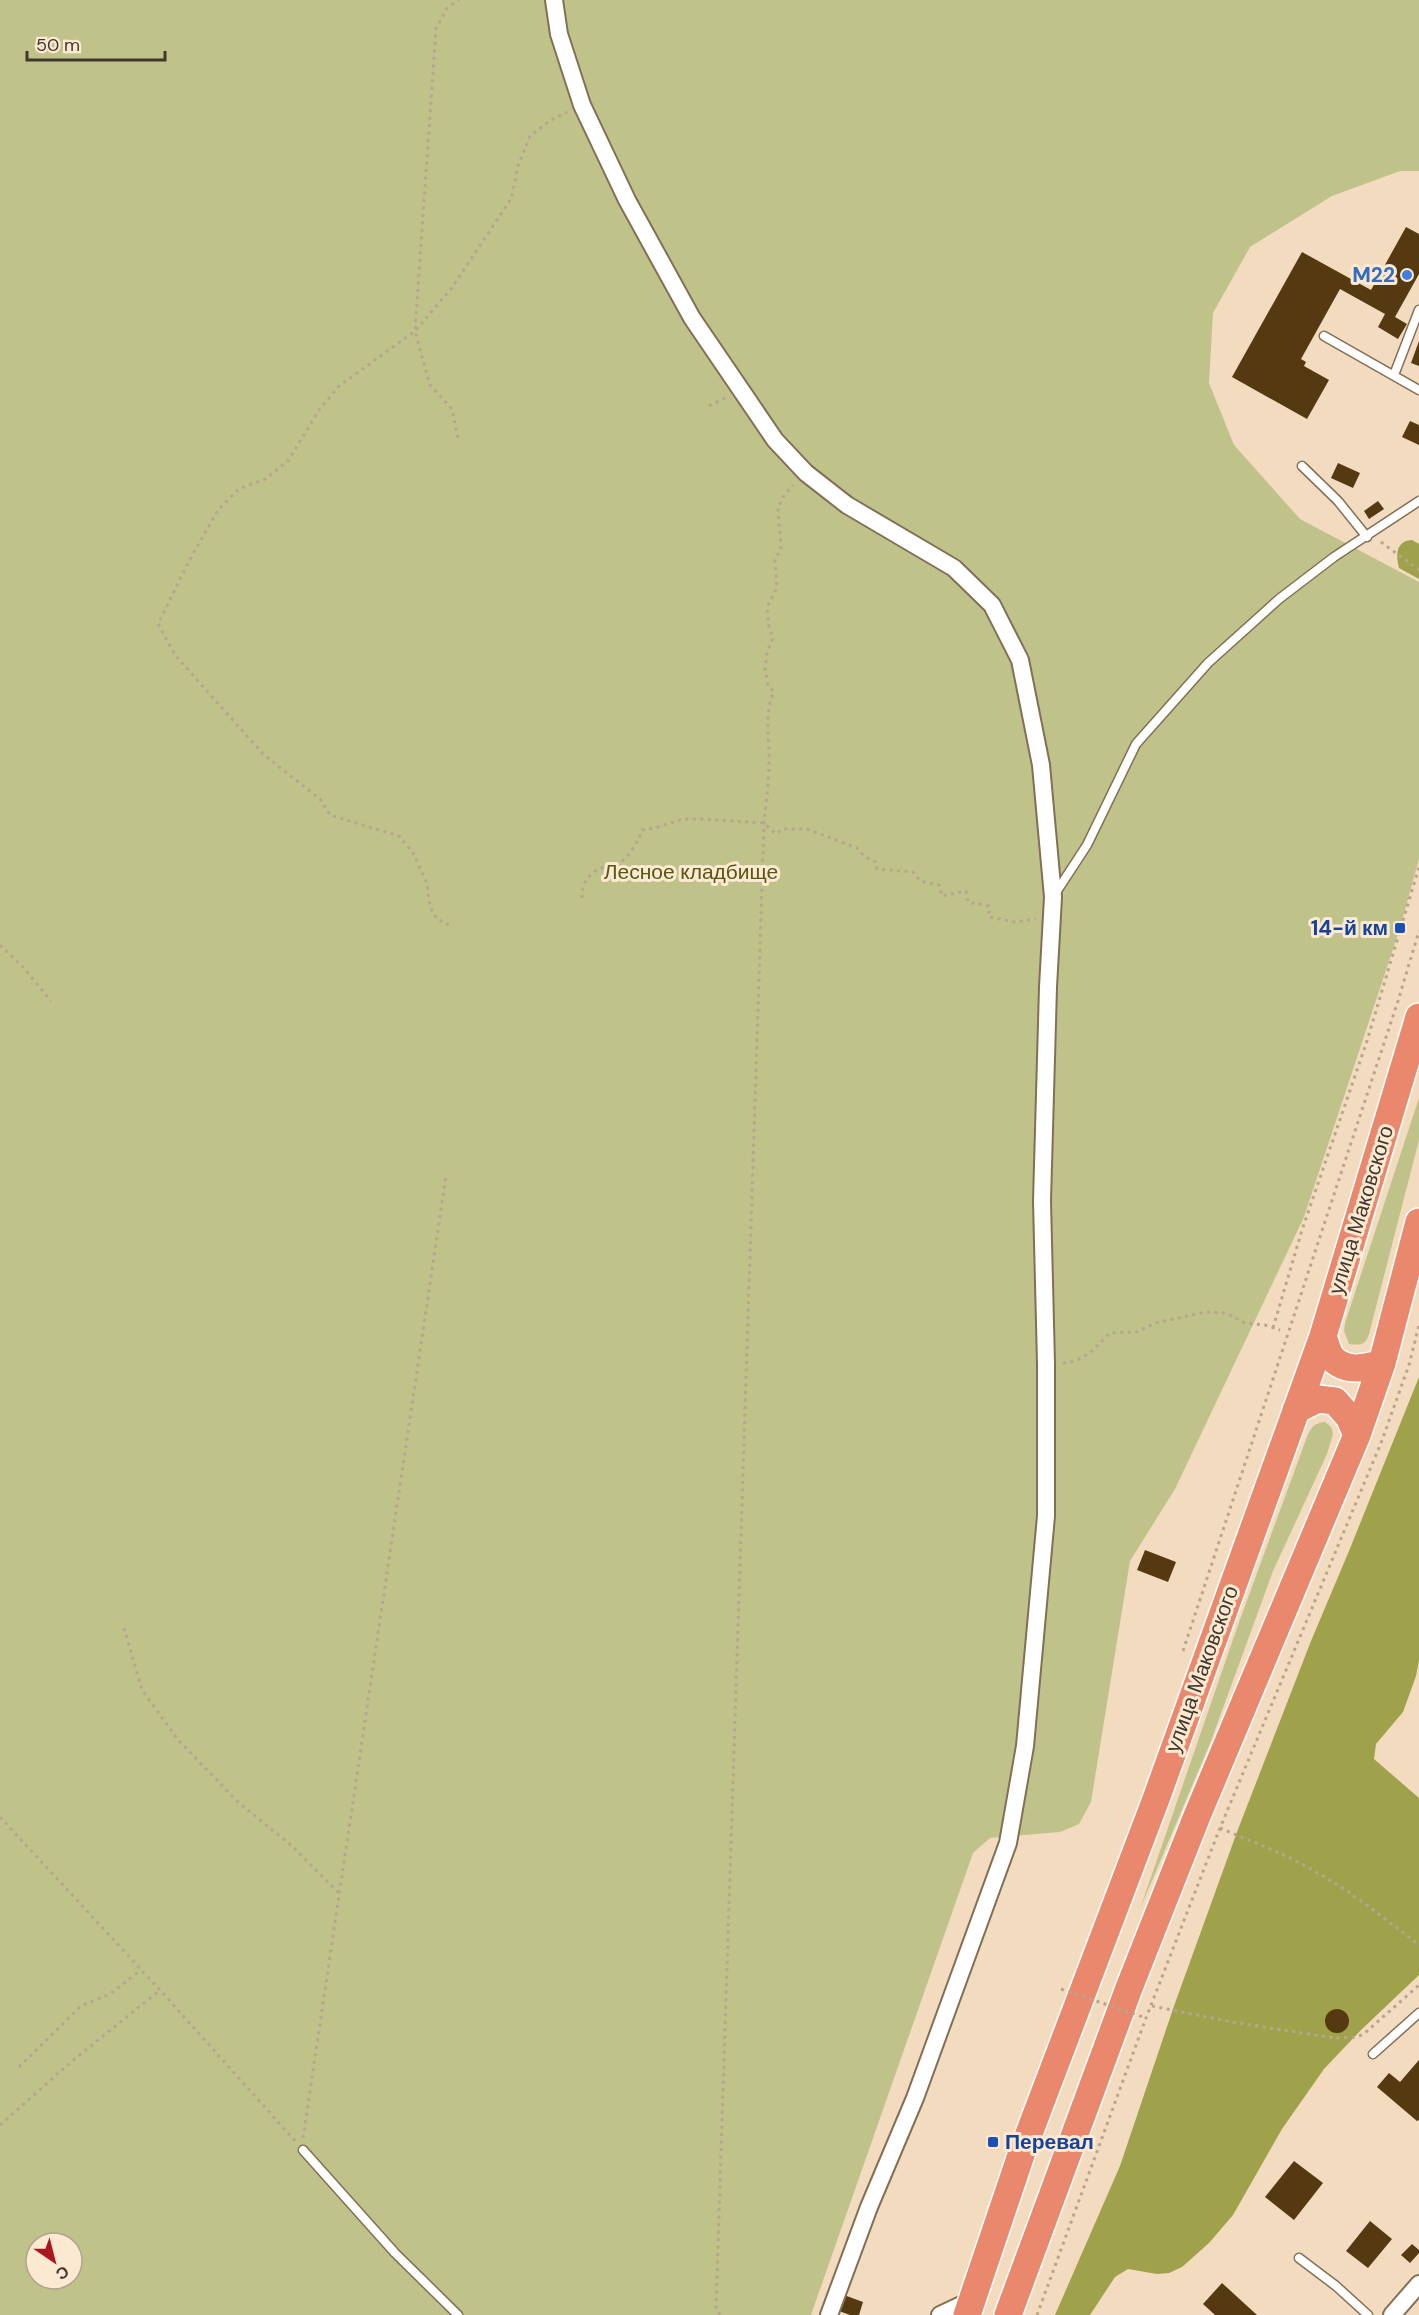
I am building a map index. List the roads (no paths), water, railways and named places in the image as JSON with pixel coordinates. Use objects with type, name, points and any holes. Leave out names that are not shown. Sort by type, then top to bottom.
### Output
[{"type":"highway","name":"улица Маковского","points":[[969,2307],[1022,2152],[1156,1799],[1323,1336],[1419,1017]]},
{"type":"highway","points":[[1008,2315],[1129,1988],[1193,1827],[1357,1435],[1382,1363],[1419,1222]]},
{"type":"highway","points":[[1323,1336],[1332,1358],[1346,1367],[1364,1369],[1382,1363]]},
{"type":"highway","points":[[1296,1410],[1318,1399],[1335,1401],[1349,1417],[1357,1435]]},
{"type":"street","points":[[555,0],[559,34],[582,105],[627,200],[692,318],[775,440],[806,473],[847,505],[954,568],[992,605],[1020,660],[1041,765],[1053,897],[1042,1201],[1046,1364],[1046,1516],[1025,1746],[1008,1843],[915,2098],[869,2207],[829,2315]]},
{"type":"street","points":[[1392,2315],[1419,2284]]},
{"type":"street","points":[[940,2315],[969,2307]]},
{"type":"lane","points":[[1394,375],[1419,310]]},
{"type":"lane","points":[[1324,336],[1419,390]]},
{"type":"lane","points":[[1302,466],[1338,501],[1368,536]]},
{"type":"lane","points":[[1053,897],[1087,844],[1136,744],[1208,663],[1279,599],[1334,558],[1419,501]]},
{"type":"lane","points":[[1373,2054],[1419,2013]]},
{"type":"lane","points":[[303,2150],[395,2253],[458,2315]]},
{"type":"lane","points":[[1299,2258],[1336,2286],[1368,2315]]},
{"type":"place","name":"M22","points":[[1407,275]]},
{"type":"place","name":"14-й км","points":[[1400,928]]},
{"type":"place","name":"Перевал","points":[[993,2142]]},
{"type":"park label","name":"Лесное кладбище","points":[[691,872]]}]
